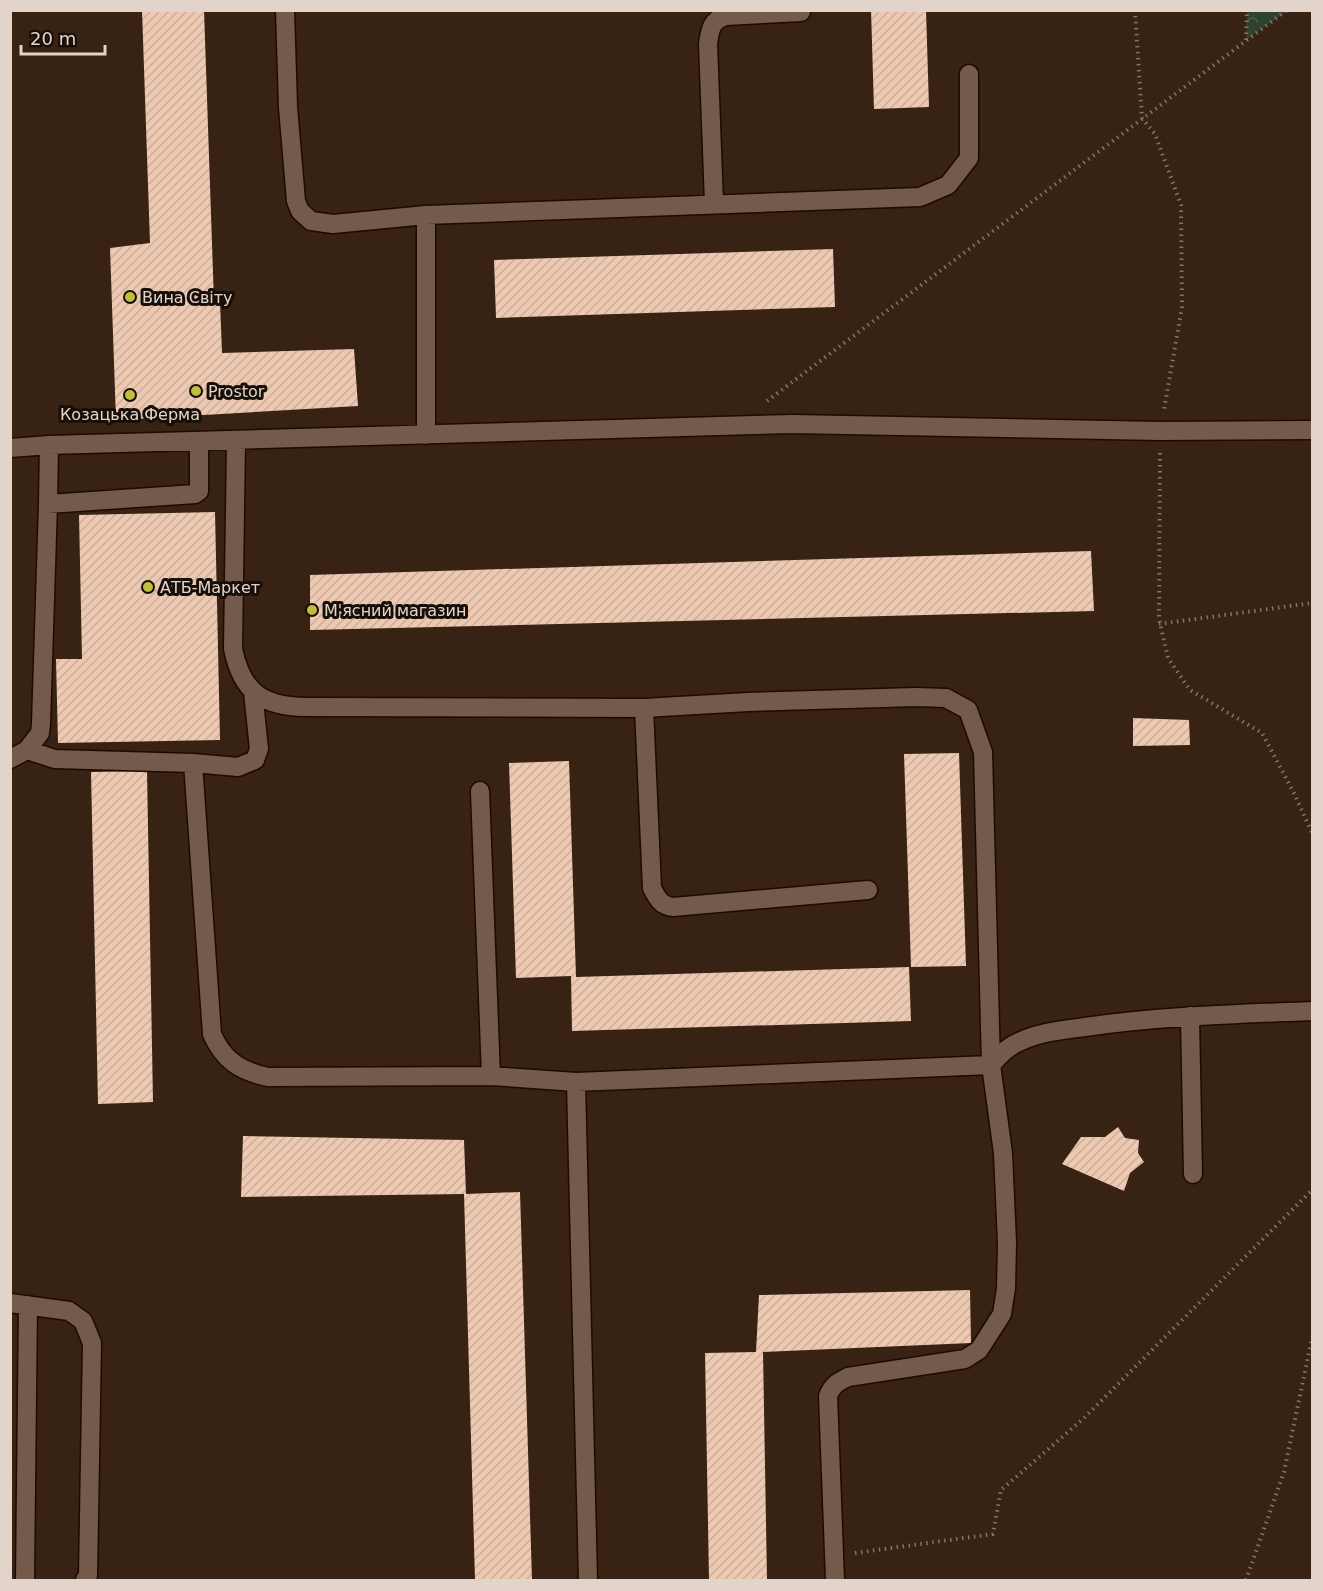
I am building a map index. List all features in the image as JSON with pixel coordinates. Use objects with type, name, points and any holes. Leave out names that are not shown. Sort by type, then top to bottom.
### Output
[{"type":"lane","points":[[285,10],[288,107],[296,201],[300,211],[311,221],[333,224],[426,215],[920,197],[948,185],[969,158],[969,74]]},
{"type":"lane","points":[[714,203],[708,44],[713,24],[718,18],[726,16],[801,12]]},
{"type":"lane","points":[[426,215],[426,435]]},
{"type":"lane","points":[[10,448],[49,445],[804,424],[1160,431],[1312,430]]},
{"type":"lane","points":[[48,504],[195,494],[199,491],[200,483],[199,441]]},
{"type":"lane","points":[[236,441],[233,649],[238,670],[253,692],[283,707],[644,708],[946,698],[968,710],[983,752],[991,1065],[1002,1153],[1007,1232],[1002,1314],[979,1350],[965,1359],[848,1377],[834,1384],[830,1390],[828,1396],[835,1581]]},
{"type":"lane","points":[[10,759],[27,750],[40,733],[49,445]]},
{"type":"lane","points":[[27,750],[55,759],[193,763],[238,767],[255,760],[259,749],[253,692]]},
{"type":"lane","points":[[644,708],[652,888],[657,898],[667,906],[673,907],[868,890]]},
{"type":"lane","points":[[193,763],[212,1034],[219,1050],[232,1062],[254,1074],[268,1077],[491,1076],[576,1082],[991,1065],[1001,1053],[1019,1041],[1053,1032],[1112,1023],[1190,1016],[1312,1011]]},
{"type":"lane","points":[[480,791],[491,1076]]},
{"type":"lane","points":[[1190,1016],[1193,1174]]},
{"type":"lane","points":[[576,1082],[588,1581]]},
{"type":"lane","points":[[25,1581],[19,1304],[69,1311],[82,1321],[92,1343],[88,1575],[86,1581]]},
{"type":"path","points":[[1136,10],[1142,118],[1155,134],[1181,205],[1182,306],[1160,431],[1159,619],[1168,658],[1190,690],[1262,733],[1312,833]]},
{"type":"path","points":[[1246,40],[1247,10]]},
{"type":"path","points":[[735,426],[1287,10]]},
{"type":"path","points":[[1159,624],[1312,603]]},
{"type":"path","points":[[834,1556],[993,1534],[1001,1490],[1083,1419],[1312,1190]]},
{"type":"path","points":[[1246,1581],[1284,1472],[1312,1338]]},
{"type":"green space","points":[[1247,10],[1287,11],[1246,40]]},
{"type":"building","points":[[142,10],[204,10],[214,302],[220,302],[222,353],[354,349],[358,406],[116,420],[110,248],[150,243]]},
{"type":"building","points":[[871,10],[926,10],[929,107],[874,109]]},
{"type":"building","points":[[833,249],[835,307],[496,318],[494,260]]},
{"type":"building","name":"АТБ-Маркет","points":[[215,512],[220,740],[58,743],[56,659],[82,659],[79,515]]},
{"type":"building","points":[[1091,551],[1094,611],[310,630],[310,575]]},
{"type":"building","points":[[1133,718],[1189,720],[1190,745],[1133,746]]},
{"type":"building","points":[[959,753],[966,966],[911,967],[904,754]]},
{"type":"building","points":[[569,761],[576,977],[909,967],[911,1021],[572,1031],[571,976],[516,978],[509,763]]},
{"type":"building","points":[[147,771],[153,1102],[98,1104],[91,772]]},
{"type":"building","points":[[1118,1127],[1125,1138],[1139,1140],[1138,1153],[1144,1162],[1130,1173],[1124,1191],[1062,1164],[1081,1137],[1105,1137]]},
{"type":"building","points":[[243,1136],[464,1140],[466,1194],[520,1192],[532,1580],[475,1580],[464,1194],[241,1197]]},
{"type":"building","points":[[970,1290],[971,1343],[763,1352],[767,1580],[709,1580],[705,1353],[756,1352],[759,1295]]},
{"type":"place","name":"Вина Світу","points":[[130,297]]},
{"type":"place","name":"Prostor","points":[[196,391]]},
{"type":"place","name":"Козацька Ферма","points":[[130,395]]},
{"type":"place","name":"АТБ-Маркет","points":[[148,587]]},
{"type":"place","name":"М'ясний магазин","points":[[312,610]]}]
